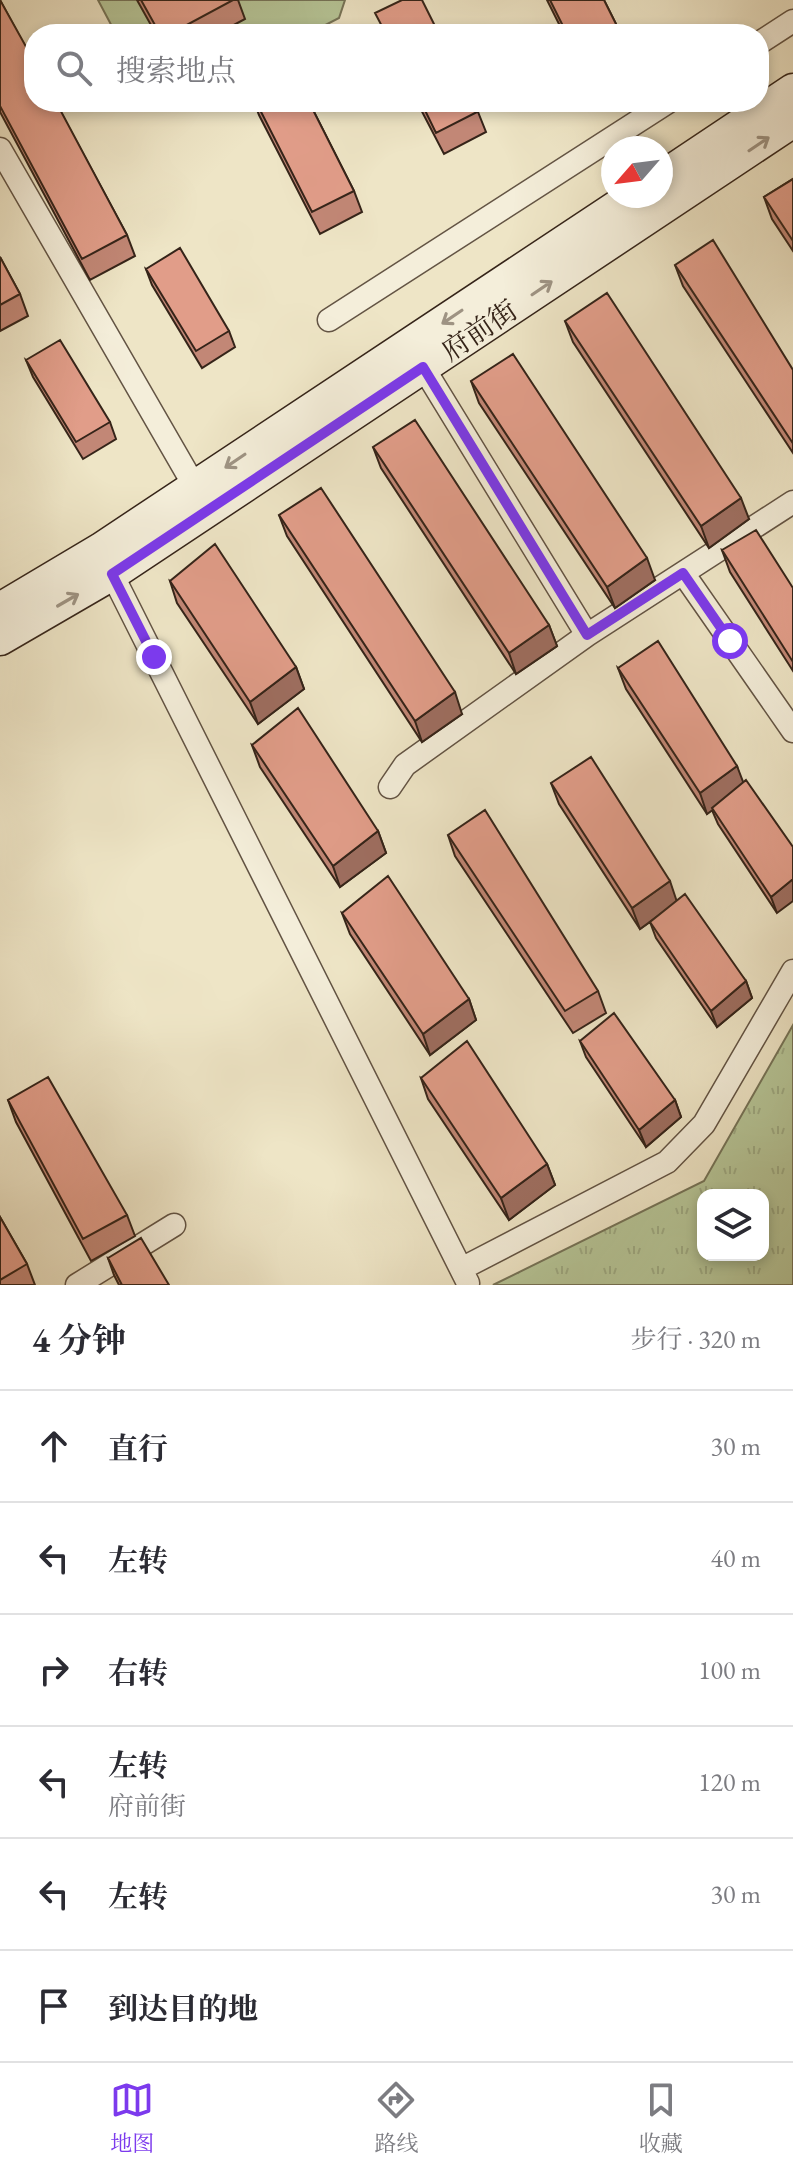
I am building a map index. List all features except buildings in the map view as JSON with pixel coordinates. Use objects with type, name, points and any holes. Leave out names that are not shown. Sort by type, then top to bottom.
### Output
[{"type":"street","points":[[769,37],[793,21]]},
{"type":"street","points":[[769,106],[793,90]]},
{"type":"street","points":[[329,320],[652,112]]},
{"type":"street","points":[[673,170],[760,112]]},
{"type":"street","name":"府前街","points":[[0,639],[112,574],[793,121]]},
{"type":"street","points":[[0,149],[195,487]]},
{"type":"street","name":"府前街","points":[[0,609],[101,549],[615,208]]},
{"type":"street","points":[[423,367],[587,635]]},
{"type":"street","points":[[390,787],[405,765],[587,635],[793,502]]},
{"type":"street","points":[[683,573],[793,731]]},
{"type":"street","points":[[112,574],[464,1276],[667,1162],[704,1124],[793,971]]},
{"type":"street","points":[[77,1285],[174,1225]]},
{"type":"green space","points":[[98,0],[345,0],[339,18],[327,24],[111,24]]},
{"type":"green space","points":[[793,1025],[793,1285],[493,1285],[704,1181]]},
{"type":"route","points":[[154,657],[112,574],[423,367],[587,635],[683,573],[730,641]]}]
